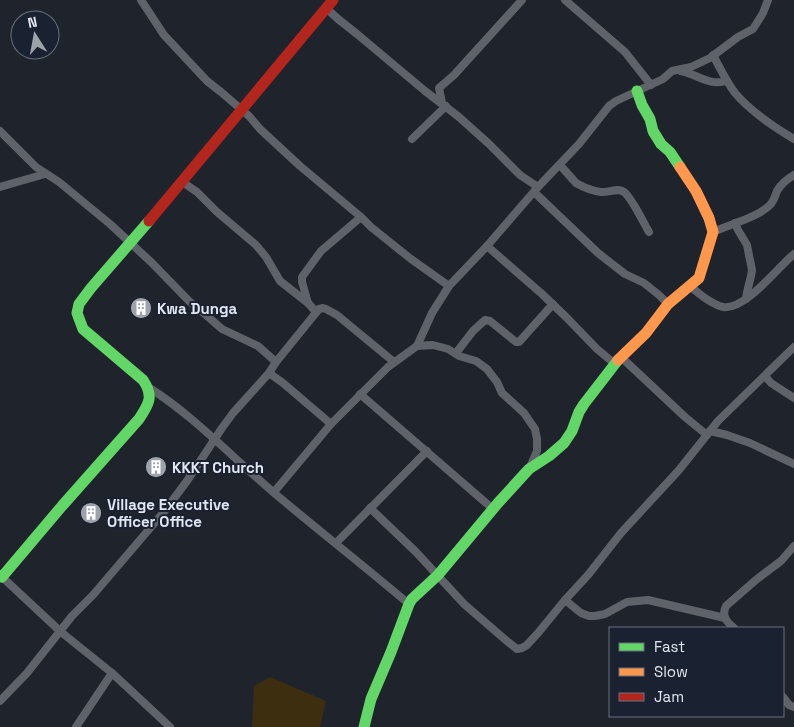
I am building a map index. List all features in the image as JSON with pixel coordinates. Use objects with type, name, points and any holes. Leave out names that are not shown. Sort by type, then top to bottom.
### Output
[{"type":"street","points":[[141,0],[164,34],[207,81],[249,116],[260,129],[300,166],[361,217],[370,227],[449,286]]},
{"type":"street","points":[[425,91],[440,88],[522,0]]},
{"type":"street","points":[[565,0],[625,52],[651,85]]},
{"type":"street","points":[[274,492],[331,424],[360,394],[394,362],[417,346],[432,313],[449,286],[579,144],[609,106],[665,78],[672,71],[691,67],[710,58],[738,37],[753,29],[763,14],[768,0]]},
{"type":"street","points":[[409,604],[274,492],[198,424],[148,387],[140,376],[83,329],[78,319],[77,308],[104,272],[330,4],[338,19],[489,144],[598,253],[625,274],[644,283],[668,304]]},
{"type":"street","points":[[713,55],[734,91],[747,104],[794,139]]},
{"type":"street","points":[[677,70],[693,74],[713,83],[727,81]]},
{"type":"street","points":[[440,88],[444,105]]},
{"type":"street","points":[[364,727],[371,699],[409,604],[464,546],[529,469],[564,443],[572,431],[584,404],[618,361],[646,333],[668,304],[699,278],[713,232],[709,218],[696,191],[670,152],[661,144],[653,131],[650,119],[637,91]]},
{"type":"street","points":[[412,140],[444,105]]},
{"type":"street","points":[[0,131],[29,161],[89,206],[151,262],[189,301],[222,328],[258,346],[276,362]]},
{"type":"street","points":[[560,165],[576,183],[584,187],[603,192],[624,191],[649,232]]},
{"type":"street","points":[[0,187],[46,174]]},
{"type":"street","points":[[713,232],[750,218],[770,205],[783,182],[794,175]]},
{"type":"street","points":[[181,181],[197,192],[217,212],[256,245],[266,257],[280,281],[308,303],[316,312]]},
{"type":"street","points":[[308,303],[302,277],[321,251],[361,217]]},
{"type":"street","points":[[736,223],[747,245],[752,270],[746,299]]},
{"type":"street","points":[[487,246],[553,304],[597,349],[618,361],[708,433],[744,441],[794,464]]},
{"type":"street","points":[[690,286],[718,305],[730,307],[746,299],[794,254]]},
{"type":"street","points":[[456,353],[473,331],[485,320],[490,321],[516,342],[519,342],[553,304]]},
{"type":"street","points":[[0,701],[27,673],[72,616],[94,595],[163,513],[233,413],[269,373],[316,312],[321,308],[330,310],[394,362]]},
{"type":"street","points":[[417,346],[440,346],[476,361],[487,369],[497,382],[502,393],[519,408],[535,430],[537,451],[529,469]]},
{"type":"street","points":[[370,508],[438,575],[464,604],[517,649],[522,648],[527,645],[588,575],[621,533],[679,470],[708,433],[794,347]]},
{"type":"street","points":[[269,373],[331,424]]},
{"type":"street","points":[[765,376],[771,383],[794,398]]},
{"type":"street","points":[[148,387],[150,398],[147,407],[139,418],[1,576],[61,632],[112,673],[170,727]]},
{"type":"street","points":[[360,394],[494,509]]},
{"type":"street","points":[[336,543],[427,451]]},
{"type":"street","points":[[724,618],[724,612],[728,604],[781,561],[794,546]]},
{"type":"street","points":[[565,600],[580,614],[589,616],[605,614],[627,602],[648,600],[724,618],[733,627]]},
{"type":"street","points":[[76,727],[112,673]]},
{"type":"street","points":[[784,698],[788,704],[794,707]]},
{"type":"shaded area","points":[[270,677],[326,701],[320,727],[252,727],[254,686]]},
{"type":"traffic: fast","points":[[637,91],[650,119],[653,131],[680,167]]},
{"type":"traffic: fast","points":[[0,576],[2,577],[139,419],[148,404],[149,395],[143,380],[83,329],[77,313],[79,304],[91,288],[149,221]]},
{"type":"traffic: fast","points":[[364,727],[371,699],[412,599],[438,575],[529,469],[564,443],[572,431],[584,404],[618,360]]},
{"type":"traffic: slow","points":[[618,360],[646,333],[668,304],[699,278],[713,232],[709,218],[696,191],[680,167]]},
{"type":"traffic: jam","points":[[149,221],[333,0]]},
{"type":"place","name":"Kwa Dunga","points":[[141,308]]},
{"type":"place","name":"KKKT Church","points":[[156,467]]},
{"type":"place","name":"Village Executive Officer Office","points":[[91,513]]}]
